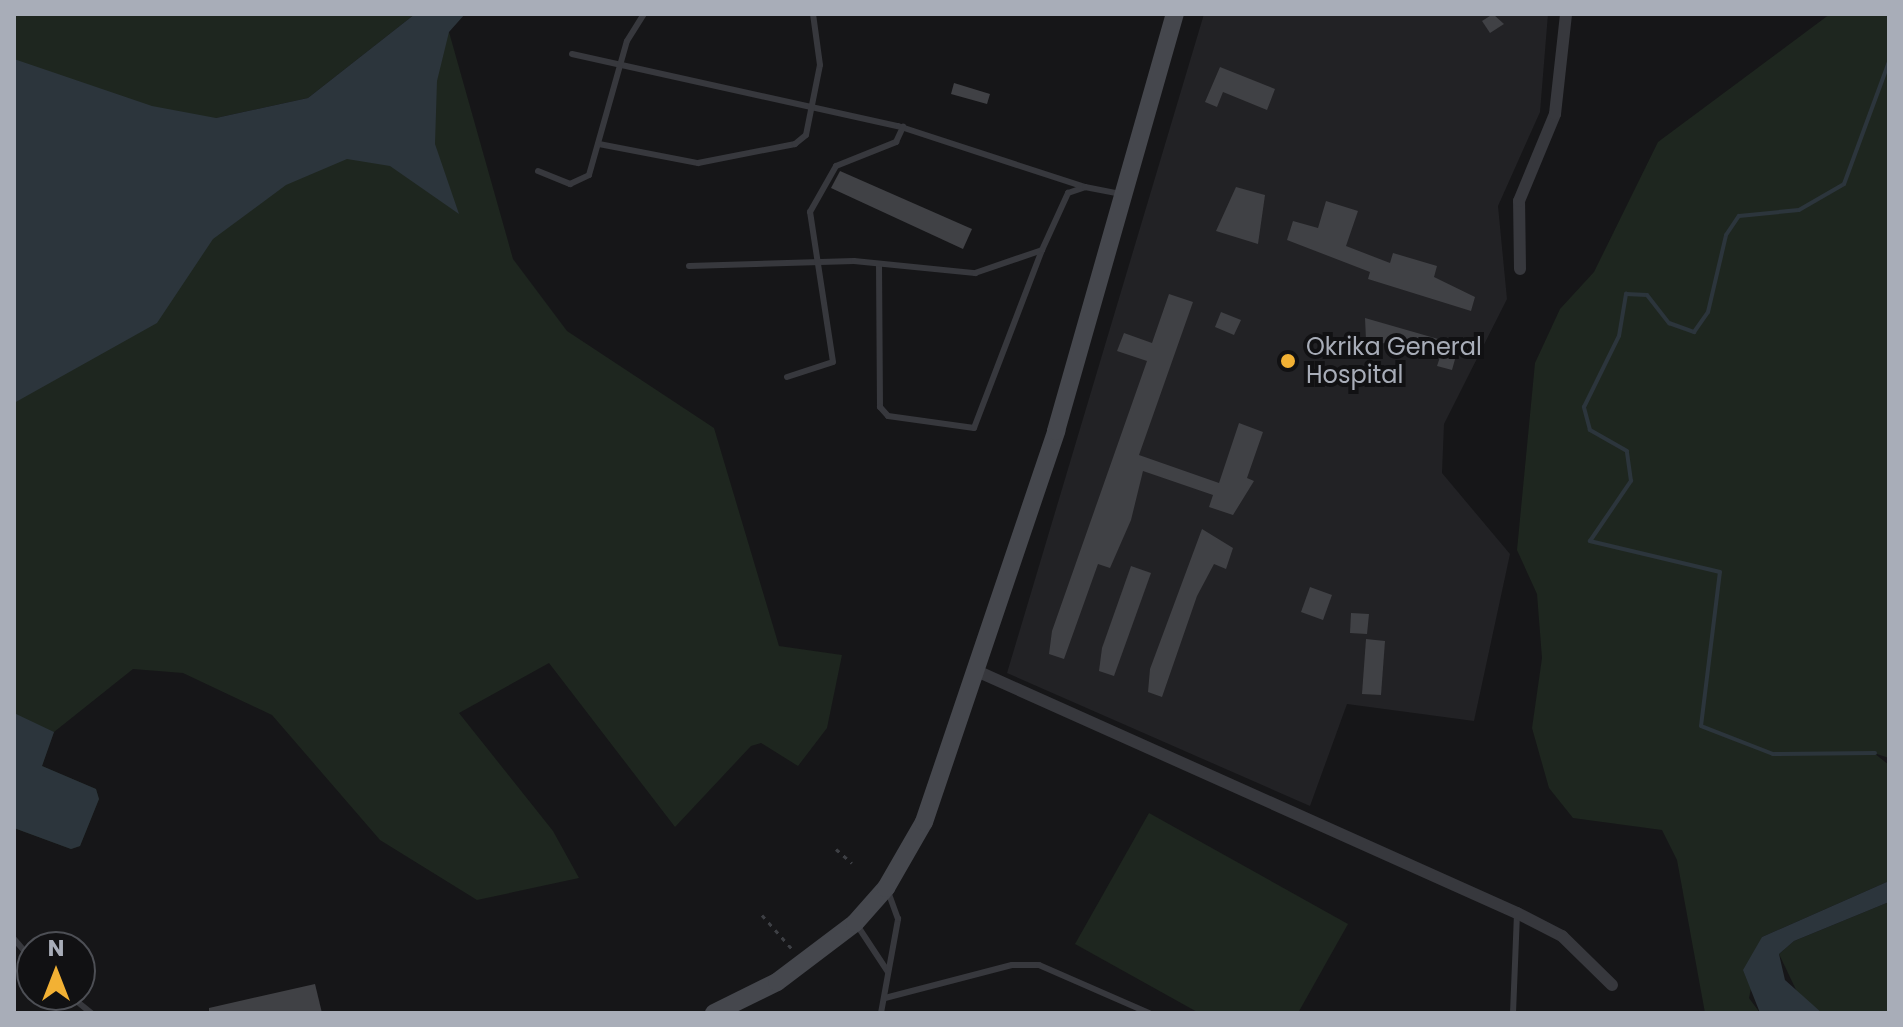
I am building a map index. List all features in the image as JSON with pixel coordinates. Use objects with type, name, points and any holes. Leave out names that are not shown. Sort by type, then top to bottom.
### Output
[{"type":"street","points":[[714,1013],[804,964],[855,923],[886,888],[943,780],[1127,196],[1175,14]]},
{"type":"street","points":[[1520,269],[1519,201],[1555,114],[1566,14]]},
{"type":"street","points":[[979,672],[1517,913],[1562,936],[1612,985]]},
{"type":"lane","points":[[538,171],[583,182],[599,144],[620,64],[644,14]]},
{"type":"lane","points":[[599,144],[698,163],[795,144],[806,135],[820,65],[813,14]]},
{"type":"lane","points":[[572,54],[903,127],[1085,187],[1127,196]]},
{"type":"lane","points":[[787,377],[833,362],[815,263],[810,212],[836,166],[896,142],[903,127]]},
{"type":"lane","points":[[879,264],[880,407],[888,416],[974,428],[1057,207],[1085,187]]},
{"type":"lane","points":[[689,266],[879,264],[952,276],[1042,250]]},
{"type":"lane","points":[[881,1013],[898,919],[886,888]]},
{"type":"lane","points":[[1513,1013],[1517,913]]},
{"type":"lane","points":[[855,923],[888,972]]},
{"type":"lane","points":[[885,998],[1012,965],[1039,965],[1149,1013]]},
{"type":"path","points":[[836,849],[852,863]]},
{"type":"path","points":[[762,915],[804,964]]},
{"type":"shaded area","points":[[14,14],[415,14],[308,98],[216,118],[14,195]]},
{"type":"shaded area","points":[[415,14],[465,14],[449,32],[437,81],[435,144],[459,214],[390,166],[347,159],[286,185],[213,239],[157,323],[14,403],[14,59],[152,106],[216,118],[308,98]]},
{"type":"shaded area","name":"Okrika General Hospital","points":[[1204,14],[1548,14],[1540,112],[1498,206],[1507,299],[1444,424],[1442,473],[1510,554],[1474,721],[1347,704],[1310,806],[1007,673]]},
{"type":"shaded area","points":[[1830,14],[1889,14],[1889,758],[1874,753],[1889,765],[1889,881],[1762,937],[1749,998],[1760,1013],[1705,1013],[1677,860],[1662,830],[1573,818],[1549,788],[1532,728],[1542,658],[1537,594],[1517,550],[1535,363],[1560,309],[1594,272],[1658,142]]},
{"type":"shaded area","points":[[449,32],[513,259],[567,331],[714,428],[779,646],[842,655],[827,728],[798,766],[761,743],[751,746],[675,827],[549,663],[459,713],[553,831],[579,878],[477,900],[380,840],[272,715],[183,673],[133,669],[54,732],[42,766],[96,789],[99,799],[80,846],[71,849],[14,828],[14,243]]},
{"type":"shaded area","points":[[14,713],[54,732],[42,766],[96,789],[99,799],[80,846],[71,849],[14,828]]},
{"type":"shaded area","points":[[1149,813],[1348,924],[1298,1013],[1199,1013],[1075,944]]},
{"type":"shaded area","points":[[1889,881],[1889,902],[1794,941],[1779,954],[1785,980],[1822,1013],[1760,1013],[1743,970],[1762,937]]},
{"type":"shaded area","points":[[1889,902],[1889,1013],[1822,1013],[1798,994],[1779,954],[1794,941]]},
{"type":"building","points":[[1493,14],[1504,24],[1490,33],[1482,21]]},
{"type":"building","points":[[1220,67],[1275,89],[1267,110],[1223,92],[1217,107],[1205,102]]},
{"type":"building","points":[[954,83],[990,94],[987,104],[951,94]]},
{"type":"building","points":[[840,171],[972,229],[963,249],[831,188]]},
{"type":"building","points":[[1236,187],[1265,195],[1258,244],[1216,231]]},
{"type":"building","points":[[1326,201],[1358,211],[1346,246],[1390,263],[1393,253],[1437,266],[1434,277],[1475,297],[1471,311],[1368,279],[1370,272],[1287,240],[1293,221],[1318,228]]},
{"type":"building","points":[[1169,294],[1193,302],[1139,455],[1219,483],[1239,423],[1263,432],[1247,478],[1254,481],[1233,515],[1209,507],[1213,495],[1143,471],[1131,520],[1110,568],[1098,564],[1064,659],[1049,654],[1052,631],[1147,361],[1117,351],[1124,333],[1152,343]]},
{"type":"building","points":[[1221,312],[1241,320],[1234,335],[1215,327]]},
{"type":"building","points":[[1365,318],[1459,345],[1452,370],[1437,366],[1441,354],[1366,340]]},
{"type":"building","points":[[1202,529],[1233,548],[1226,569],[1214,564],[1197,596],[1162,697],[1148,692],[1150,669]]},
{"type":"building","points":[[1131,566],[1151,573],[1114,676],[1099,671],[1102,648]]},
{"type":"building","points":[[1310,587],[1332,595],[1323,620],[1301,612]]},
{"type":"building","points":[[1351,613],[1369,614],[1367,634],[1350,633]]},
{"type":"building","points":[[1366,639],[1385,641],[1381,695],[1362,694]]},
{"type":"building","points":[[315,984],[322,1013],[209,1013],[209,1008]]},
{"type":"waterway","points":[[1875,753],[1773,754],[1701,726],[1720,572],[1590,541],[1631,481],[1627,451],[1590,430],[1584,407],[1619,336],[1626,294],[1647,295],[1669,323],[1694,332],[1708,312],[1726,235],[1739,216],[1799,210],[1844,184],[1889,62]]},
{"type":"place","name":"Okrika General Hospital","points":[[1288,361]]}]
